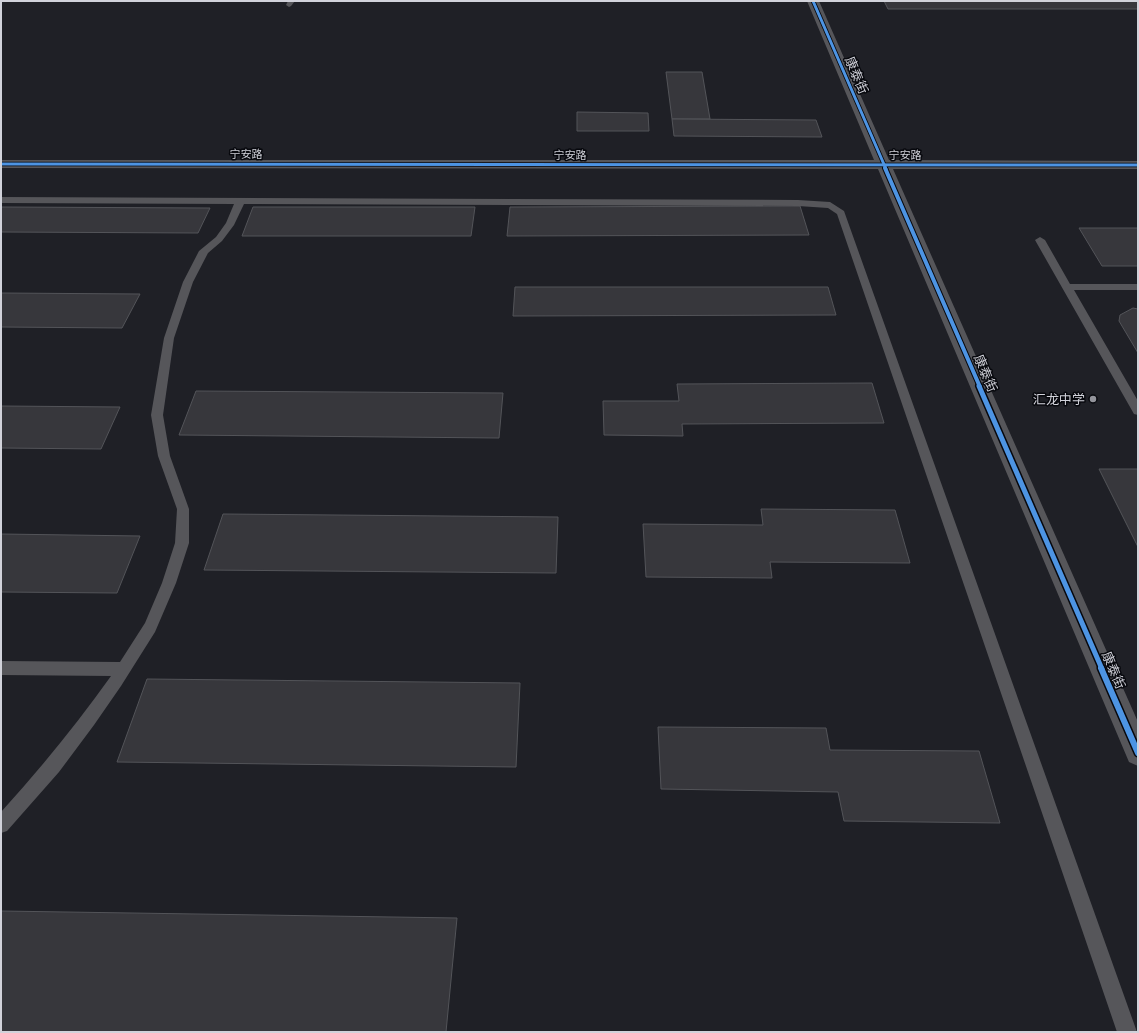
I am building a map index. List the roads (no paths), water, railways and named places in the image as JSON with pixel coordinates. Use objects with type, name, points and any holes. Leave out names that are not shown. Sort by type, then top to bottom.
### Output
[{"type":"street","name":"康泰街","points":[[813,1],[1138,753]]},
{"type":"street","name":"宁安路","points":[[1,164],[1138,164]]},
{"type":"lane","points":[[1,200],[798,203],[830,205],[841,213],[1127,1032]]},
{"type":"lane","points":[[1,825],[53,766],[89,720],[124,669],[150,627],[169,583],[182,543],[182,509],[164,456],[157,415],[169,338],[188,282],[204,252],[219,239],[231,223],[240,201]]},
{"type":"lane","points":[[1040,240],[1138,411]]},
{"type":"lane","points":[[1067,287],[1138,287]]},
{"type":"lane","points":[[1,668],[124,669]]},
{"type":"place","name":"汇龙中学","points":[[1093,399]]}]
